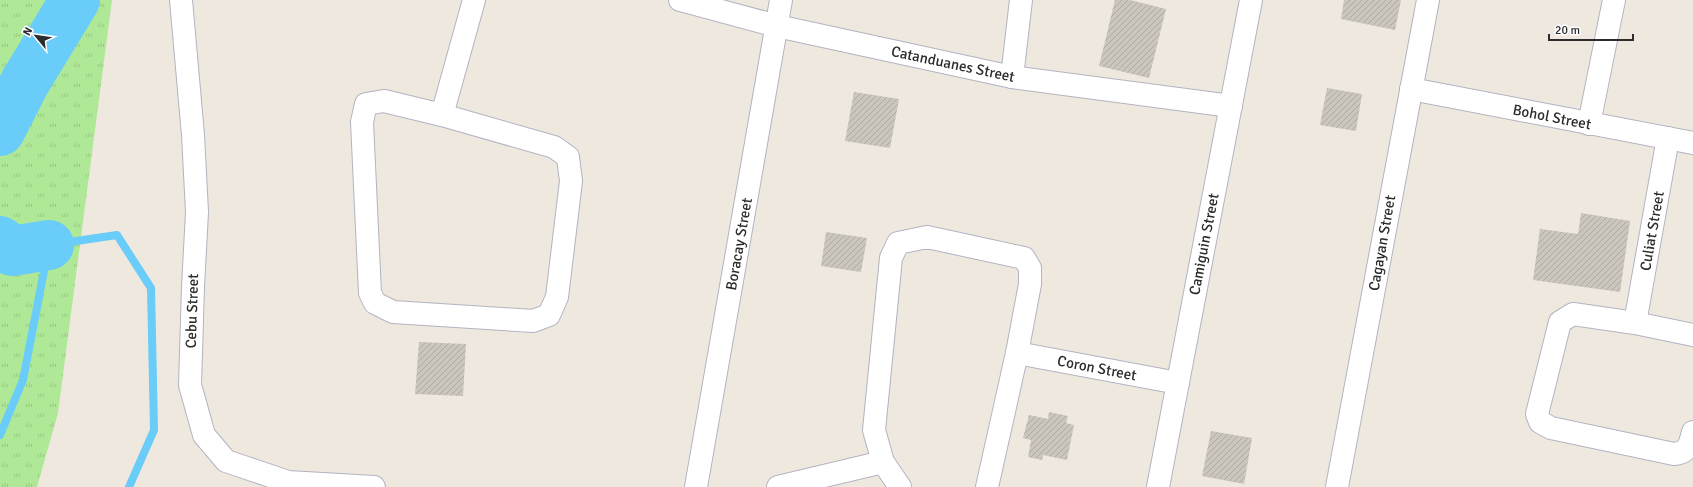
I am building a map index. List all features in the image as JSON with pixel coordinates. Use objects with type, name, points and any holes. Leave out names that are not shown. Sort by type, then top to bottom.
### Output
[{"type":"street","name":"Cebu Street","points":[[181,0],[193,135],[197,212],[190,385],[204,435],[226,462],[288,482],[374,487]]},
{"type":"street","points":[[442,115],[474,0]]},
{"type":"street","name":"Catanduanes Street","points":[[680,0],[777,26],[1012,76],[1231,106]]},
{"type":"street","name":"Boracay Street","points":[[696,487],[781,0]]},
{"type":"street","points":[[1012,76],[1022,0]]},
{"type":"street","name":"Camiguin Street","points":[[1158,487],[1251,0]]},
{"type":"street","name":"Cagayan Street","points":[[1337,487],[1428,0]]},
{"type":"street","points":[[1589,124],[1614,0]]},
{"type":"street","name":"Bohol Street","points":[[1411,89],[1693,143]]},
{"type":"street","points":[[384,101],[442,115],[554,147],[568,157],[571,181],[557,297],[549,315],[533,321],[394,312],[374,303],[370,293],[362,130],[362,122],[366,104],[384,101]]},
{"type":"street","name":"Culiat Street","points":[[1635,323],[1668,138]]},
{"type":"street","points":[[900,487],[883,462],[874,430],[891,258],[898,243],[927,237],[1024,258],[1030,268],[1030,284],[1017,353],[987,487]]},
{"type":"street","points":[[1693,335],[1635,323],[1573,314],[1560,322],[1537,414],[1540,422],[1550,428],[1674,454],[1682,454],[1690,446],[1693,432]]},
{"type":"street","name":"Coron Street","points":[[1017,353],[1178,384]]},
{"type":"street","points":[[778,487],[883,462]]},
{"type":"green space","points":[[0,0],[112,0],[58,413],[37,487],[0,487]]},
{"type":"building","points":[[1115,0],[1130,0],[1166,9],[1149,78],[1099,66]]},
{"type":"building","points":[[1344,0],[1401,0],[1395,30],[1341,19]]},
{"type":"building","points":[[1327,88],[1362,94],[1356,131],[1320,125]]},
{"type":"building","points":[[854,92],[899,99],[890,148],[845,141]]},
{"type":"building","points":[[1581,213],[1630,221],[1620,292],[1533,280],[1540,229],[1578,234]]},
{"type":"building","points":[[826,232],[867,238],[861,272],[821,266]]},
{"type":"building","points":[[419,342],[466,344],[463,396],[415,394]]},
{"type":"building","points":[[1049,412],[1068,416],[1066,423],[1074,425],[1067,460],[1043,455],[1042,460],[1028,457],[1031,440],[1023,438],[1029,415],[1048,419]]},
{"type":"building","points":[[1211,431],[1252,438],[1244,484],[1202,476]]},
{"type":"waterway","points":[[0,131],[25,82],[75,0]]},
{"type":"waterway","points":[[0,435],[23,380],[49,245],[117,235],[151,288],[154,430],[129,487]]},
{"type":"waterway","points":[[0,241],[12,251],[49,245]]}]
